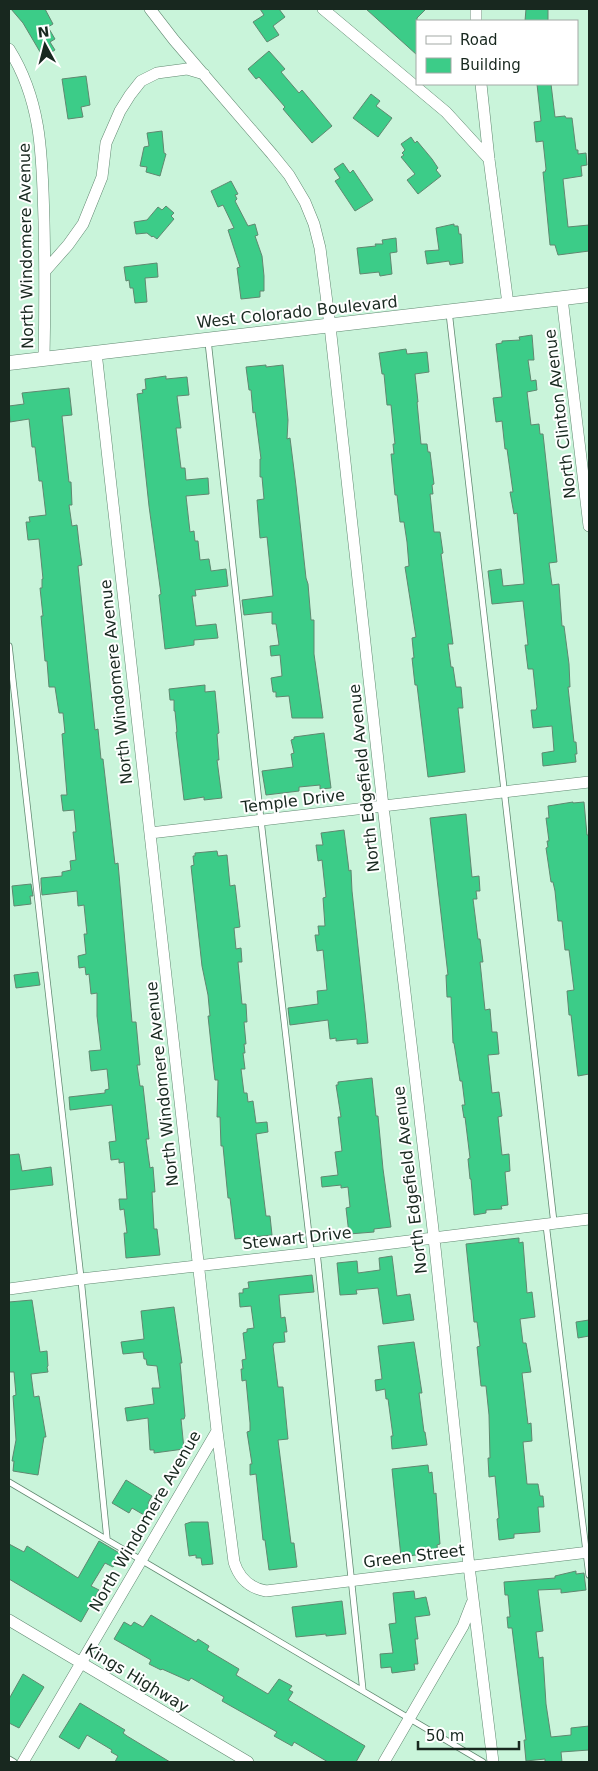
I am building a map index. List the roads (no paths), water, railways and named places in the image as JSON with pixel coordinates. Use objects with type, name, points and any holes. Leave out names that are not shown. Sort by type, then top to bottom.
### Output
[{"type":"street","name":"North Edgefield Avenue","points":[[150,9],[174,40],[205,74],[289,175],[305,202],[314,224],[320,248],[434,1238],[469,1566],[493,1762]]},
{"type":"street","points":[[323,9],[411,78]]},
{"type":"street","name":"North Windomere Avenue","points":[[9,49],[28,85],[38,122],[42,157],[45,271],[44,358]]},
{"type":"street","points":[[45,271],[68,245],[83,224],[102,177],[106,143],[120,111],[141,81],[157,72],[187,69],[205,74]]},
{"type":"street","points":[[418,85],[489,159]]},
{"type":"street","points":[[481,85],[508,304]]},
{"type":"street","name":"West Colorado Boulevard","points":[[9,363],[589,295]]},
{"type":"street","name":"North Clinton Avenue","points":[[562,298],[589,526]]},
{"type":"street","name":"North Windomere Avenue","points":[[23,1762],[217,1431],[96,352]]},
{"type":"street","name":"Temple Drive","points":[[150,834],[589,782]]},
{"type":"street","name":"Stewart Drive","points":[[9,1289],[589,1219]]},
{"type":"street","name":"Green Street","points":[[217,1431],[234,1562],[237,1573],[244,1582],[256,1589],[266,1590],[588,1552]]},
{"type":"street","name":"North Edgefield Avenue","points":[[384,1762],[463,1626],[473,1599]]},
{"type":"street","name":"Kings Highway","points":[[9,1620],[248,1762]]},
{"type":"lane","points":[[449,312],[505,792],[589,1575]]},
{"type":"lane","points":[[208,339],[261,821],[314,1253],[363,1691]]},
{"type":"lane","points":[[9,646],[81,1279],[107,1539]]},
{"type":"lane","points":[[9,1482],[483,1762]]},
{"type":"lane","points":[[9,1759],[14,1762]]}]
